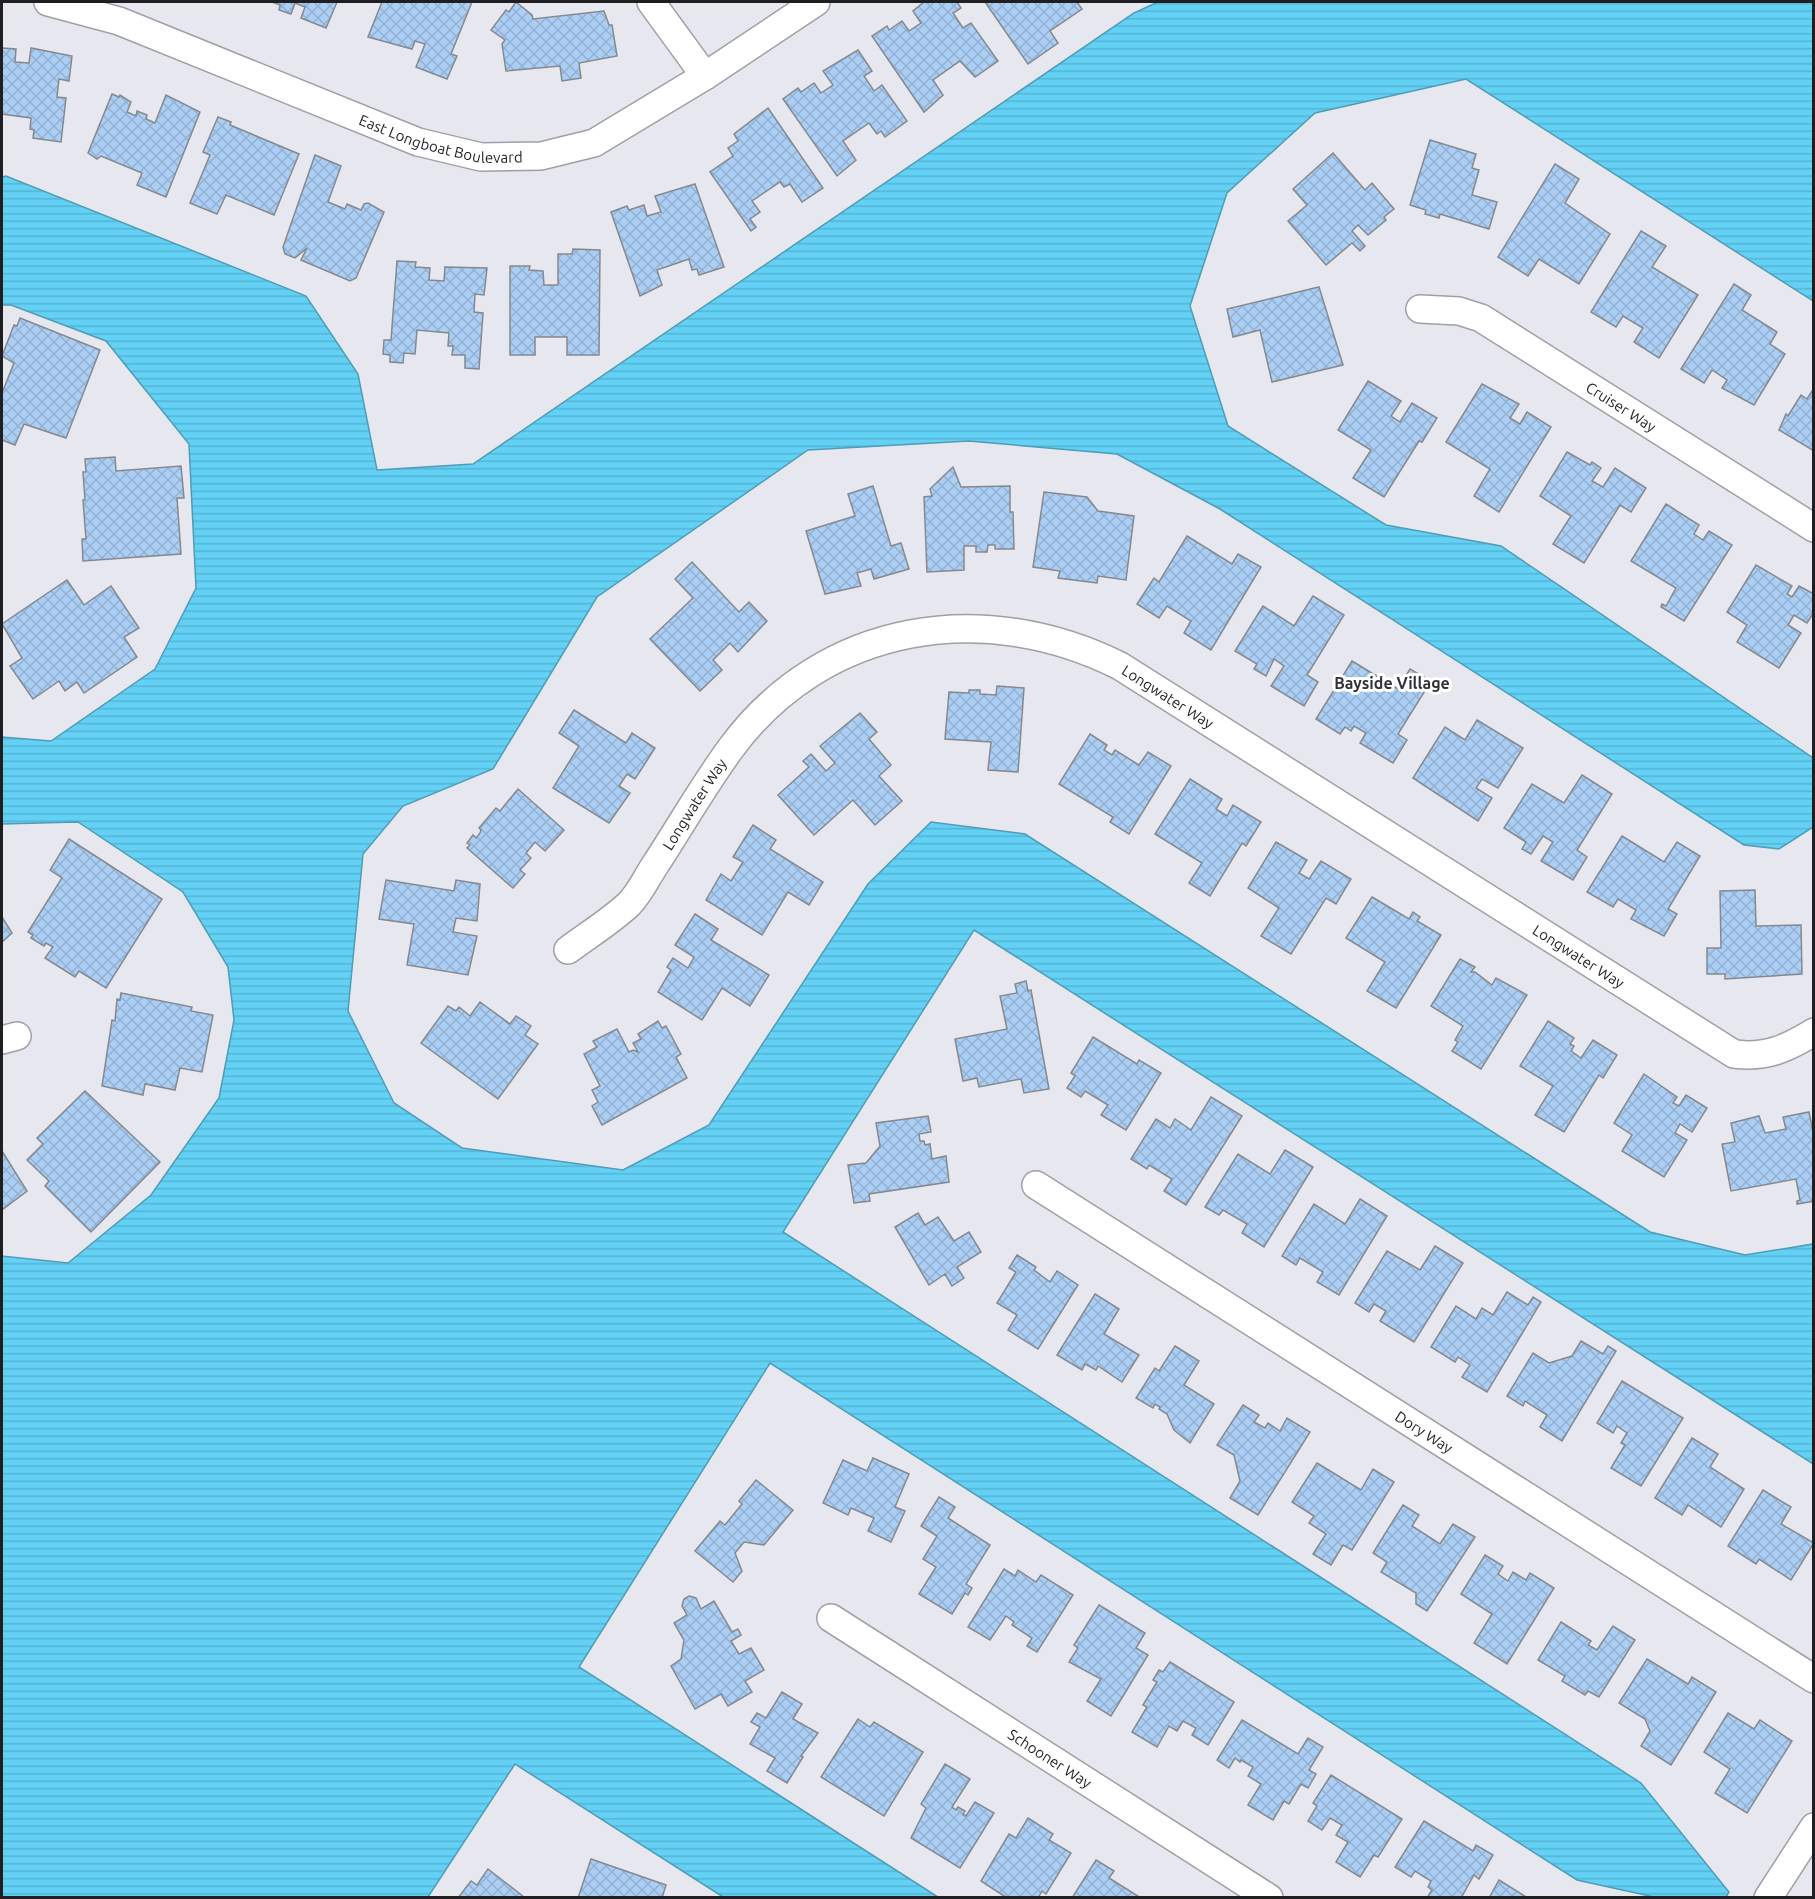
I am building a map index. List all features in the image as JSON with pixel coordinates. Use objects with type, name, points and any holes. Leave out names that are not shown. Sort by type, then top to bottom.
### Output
[{"type":"street","name":"East Longboat Boulevard","points":[[48,2],[119,21],[418,142],[481,157],[541,156],[594,143],[705,76],[816,2]]},
{"type":"street","points":[[651,2],[705,76]]},
{"type":"street","name":"Cruiser Way","points":[[1420,309],[1459,311],[1481,318],[1814,528]]},
{"type":"street","name":"Longwater Way","points":[[568,950],[631,903],[731,748],[760,714],[788,689],[856,650],[891,638],[931,630],[967,628],[1023,633],[1063,642],[1120,666],[1734,1054],[1754,1057],[1773,1054],[1814,1032]]},
{"type":"street","name":"Dory Way","points":[[1036,1185],[1814,1679]]},
{"type":"street","name":"Schooner Way","points":[[831,1618],[1269,1898]]},
{"type":"street","points":[[1770,1896],[1814,1827]]},
{"type":"water","points":[[1158,2],[1813,2],[1813,301],[1466,79],[1315,113],[1227,193],[1190,306],[1228,426],[1386,525],[1501,546],[1813,758],[1813,827],[1779,849],[1744,845],[1220,509],[1117,454],[969,441],[808,450],[597,597],[493,769],[403,806],[363,854],[348,1011],[394,1103],[462,1148],[623,1170],[709,1125],[868,884],[931,822],[1025,834],[1650,1232],[1745,1255],[1813,1244],[1813,1464],[974,930],[783,1232],[1641,1783],[1729,1892],[1726,1897],[1654,1897],[1577,1880],[770,1363],[579,1667],[938,1897],[723,1897],[515,1764],[428,1897],[2,1897],[2,1256],[68,1263],[151,1195],[219,1098],[234,1020],[228,967],[183,892],[78,822],[2,824],[2,737],[51,741],[155,669],[196,588],[189,444],[106,341],[11,305],[2,305],[2,177],[6,176],[306,296],[358,374],[377,470],[473,464],[1134,13]]},
{"type":"building","points":[[272,2],[337,2],[326,28],[301,18],[305,7],[295,3],[291,14],[279,10],[280,5]]},
{"type":"building","points":[[382,2],[472,2],[451,54],[457,56],[447,79],[416,67],[425,44],[415,41],[412,49],[368,37]]},
{"type":"building","points":[[516,2],[532,15],[533,19],[604,11],[609,25],[612,25],[617,56],[579,63],[581,78],[562,81],[560,66],[506,71],[502,44],[505,40],[491,30],[506,10],[509,12]]},
{"type":"building","points":[[924,2],[957,2],[961,8],[953,13],[963,28],[971,23],[998,61],[975,77],[960,61],[933,80],[943,95],[924,112],[872,36],[887,26],[889,30],[902,21],[909,31],[921,23],[913,11]]},
{"type":"building","points":[[985,2],[1077,2],[1082,9],[1050,31],[1058,43],[1028,64]]},
{"type":"building","points":[[2,48],[16,49],[15,62],[29,63],[31,48],[72,56],[69,81],[59,79],[57,97],[66,98],[61,142],[33,138],[34,130],[30,129],[31,118],[2,114]]},
{"type":"building","points":[[858,50],[872,71],[864,76],[874,91],[882,85],[907,121],[885,137],[881,131],[877,134],[869,123],[843,141],[856,160],[837,176],[783,99],[798,88],[801,92],[814,83],[821,93],[833,85],[823,71]]},
{"type":"building","points":[[112,94],[119,97],[120,95],[131,102],[127,112],[136,116],[137,111],[147,115],[146,119],[155,123],[166,95],[200,112],[166,197],[137,185],[142,173],[101,156],[97,159],[88,153]]},
{"type":"building","points":[[768,108],[823,188],[802,202],[790,184],[784,187],[780,182],[752,201],[760,212],[750,219],[756,227],[751,231],[710,172],[733,156],[728,148],[738,141],[734,134]]},
{"type":"building","points":[[218,117],[231,122],[230,125],[299,154],[274,215],[226,195],[217,214],[190,203],[210,155],[203,152]]},
{"type":"building","points":[[1430,140],[1476,154],[1472,168],[1479,170],[1472,195],[1497,202],[1489,229],[1440,214],[1439,218],[1425,214],[1426,210],[1410,205]]},
{"type":"building","points":[[1333,153],[1365,190],[1372,183],[1394,209],[1384,217],[1386,220],[1368,235],[1358,225],[1352,231],[1365,246],[1360,251],[1352,243],[1326,265],[1288,221],[1307,205],[1293,189]]},
{"type":"building","points":[[315,155],[341,166],[328,202],[345,209],[347,204],[361,210],[364,204],[368,203],[384,212],[356,278],[350,281],[301,260],[307,248],[295,258],[285,254],[283,247]]},
{"type":"building","points":[[1555,164],[1579,179],[1565,203],[1610,234],[1579,284],[1539,259],[1528,276],[1498,257]]},
{"type":"building","points":[[695,184],[724,267],[699,275],[697,269],[692,270],[689,259],[657,270],[662,285],[640,296],[611,212],[627,206],[629,210],[644,205],[647,216],[661,212],[655,196]]},
{"type":"building","points":[[1641,231],[1666,246],[1652,267],[1698,295],[1659,358],[1634,342],[1643,328],[1623,316],[1616,327],[1591,312]]},
{"type":"building","points":[[573,249],[600,250],[599,355],[567,355],[567,337],[535,337],[535,355],[510,355],[510,266],[530,266],[529,270],[543,271],[544,285],[558,285],[558,254],[572,254]]},
{"type":"building","points":[[397,261],[416,262],[415,267],[430,268],[429,280],[444,281],[445,267],[487,268],[484,295],[475,294],[474,312],[483,313],[479,369],[465,368],[465,355],[452,355],[453,346],[448,346],[449,333],[417,330],[415,354],[404,353],[403,363],[390,362],[390,355],[383,354],[384,340],[391,340]]},
{"type":"building","points":[[1734,284],[1751,295],[1742,310],[1777,332],[1770,344],[1785,354],[1754,405],[1722,388],[1727,380],[1712,370],[1704,383],[1681,369]]},
{"type":"building","points":[[1319,287],[1343,365],[1272,382],[1260,330],[1233,337],[1227,309]]},
{"type":"building","points":[[20,318],[100,350],[66,438],[24,424],[15,445],[2,440],[2,393],[14,363],[2,356],[14,325],[17,326]]},
{"type":"building","points":[[1368,381],[1401,401],[1391,416],[1400,422],[1412,403],[1437,418],[1422,442],[1419,441],[1384,497],[1353,478],[1371,450],[1338,430]]},
{"type":"building","points":[[1482,384],[1519,404],[1510,418],[1520,424],[1527,412],[1551,427],[1499,512],[1474,496],[1490,469],[1446,442]]},
{"type":"building","points":[[1814,388],[1814,451],[1779,430],[1786,414],[1788,416],[1801,395],[1807,399]]},
{"type":"building","points":[[1567,452],[1590,465],[1592,462],[1601,468],[1592,481],[1603,487],[1615,468],[1646,488],[1631,512],[1620,505],[1584,563],[1553,544],[1571,516],[1540,496]]},
{"type":"building","points":[[115,457],[116,471],[181,466],[184,498],[177,498],[181,554],[83,561],[82,539],[86,539],[83,500],[85,500],[83,472],[86,472],[85,459]]},
{"type":"building","points":[[953,467],[961,487],[1010,486],[1014,549],[995,549],[995,545],[988,545],[987,552],[976,552],[976,546],[964,546],[964,570],[927,572],[924,497],[932,496],[930,489]]},
{"type":"building","points":[[873,486],[891,546],[901,543],[909,569],[874,579],[871,569],[857,573],[861,586],[825,594],[806,531],[855,516],[848,494]]},
{"type":"building","points":[[1044,492],[1087,497],[1098,511],[1134,516],[1126,580],[1098,576],[1097,583],[1058,578],[1060,571],[1033,567]]},
{"type":"building","points":[[1666,504],[1699,525],[1694,534],[1703,540],[1709,531],[1732,545],[1684,621],[1661,607],[1662,604],[1666,606],[1676,588],[1631,561]]},
{"type":"building","points":[[1187,536],[1232,564],[1238,554],[1261,567],[1211,650],[1184,633],[1191,621],[1167,606],[1159,618],[1137,604],[1154,578],[1159,582]]},
{"type":"building","points":[[692,562],[739,612],[749,602],[767,621],[738,652],[730,643],[713,660],[722,670],[700,691],[650,639],[693,598],[675,579]]},
{"type":"building","points":[[1756,565],[1792,586],[1787,594],[1792,597],[1799,586],[1814,594],[1814,612],[1807,623],[1794,615],[1788,625],[1801,633],[1779,668],[1737,642],[1747,625],[1727,612]]},
{"type":"building","points":[[67,580],[84,605],[111,586],[139,628],[124,637],[137,657],[84,693],[77,682],[65,691],[59,681],[33,699],[10,666],[22,658],[2,624]]},
{"type":"building","points":[[1313,596],[1344,615],[1307,675],[1318,682],[1304,706],[1271,686],[1284,666],[1274,659],[1266,676],[1254,669],[1257,664],[1235,651],[1263,606],[1294,626]]},
{"type":"building","points":[[1352,661],[1398,689],[1410,669],[1431,681],[1398,734],[1407,740],[1393,763],[1360,743],[1366,733],[1354,726],[1351,731],[1345,727],[1340,734],[1316,719]]},
{"type":"building","points":[[997,686],[1024,688],[1018,772],[988,770],[991,742],[945,739],[949,692],[969,693],[969,690],[980,690],[980,694],[996,695]]},
{"type":"building","points":[[574,710],[626,743],[632,733],[655,748],[635,779],[627,774],[619,786],[630,793],[609,823],[553,788],[579,746],[559,733]]},
{"type":"building","points":[[860,713],[877,732],[869,739],[891,765],[879,776],[902,801],[875,825],[853,800],[814,835],[778,795],[809,767],[803,761],[811,754],[826,771],[835,763],[820,746]]},
{"type":"building","points":[[1477,720],[1523,748],[1498,788],[1482,779],[1476,788],[1492,798],[1478,821],[1413,778],[1445,727],[1465,740]]},
{"type":"building","points":[[1090,734],[1107,745],[1104,750],[1112,755],[1115,750],[1139,765],[1148,752],[1171,766],[1129,834],[1110,822],[1113,817],[1059,784]]},
{"type":"building","points":[[1582,775],[1612,794],[1577,850],[1587,857],[1573,880],[1541,861],[1553,842],[1543,836],[1531,854],[1522,849],[1526,842],[1504,828],[1532,784],[1564,803]]},
{"type":"building","points":[[1190,779],[1222,799],[1216,809],[1227,816],[1233,805],[1261,822],[1246,846],[1242,843],[1210,896],[1189,883],[1202,863],[1155,834]]},
{"type":"building","points":[[518,789],[564,830],[545,851],[535,842],[526,853],[531,858],[520,870],[525,874],[513,888],[467,848],[470,845],[467,843],[473,835],[476,838],[481,830],[479,828],[496,808],[500,811]]},
{"type":"building","points":[[753,825],[776,840],[770,849],[823,882],[809,905],[788,892],[762,935],[706,900],[721,874],[731,881],[743,862],[733,857]]},
{"type":"building","points":[[1622,836],[1664,862],[1677,842],[1700,856],[1668,909],[1677,914],[1664,936],[1631,919],[1636,910],[1618,899],[1613,907],[1587,892]]},
{"type":"building","points":[[69,839],[162,899],[106,988],[79,971],[75,977],[45,958],[53,947],[46,943],[44,946],[31,938],[33,935],[28,932],[62,878],[50,870]]},
{"type":"building","points":[[1276,842],[1307,860],[1299,873],[1309,879],[1321,861],[1351,879],[1336,904],[1326,898],[1291,954],[1261,936],[1279,908],[1248,888]]},
{"type":"building","points":[[386,880],[454,891],[456,880],[480,884],[477,921],[456,918],[453,932],[477,936],[468,975],[407,965],[414,924],[379,919]]},
{"type":"building","points":[[1755,890],[1756,926],[1801,925],[1802,974],[1725,979],[1725,974],[1707,974],[1707,948],[1721,948],[1720,891]]},
{"type":"building","points":[[1372,897],[1409,919],[1413,912],[1420,917],[1417,921],[1441,935],[1396,1008],[1367,991],[1385,962],[1346,938]]},
{"type":"building","points":[[695,914],[718,929],[711,940],[769,975],[750,1006],[722,988],[702,1020],[658,992],[671,970],[667,967],[673,958],[688,968],[694,957],[675,945]]},
{"type":"building","points":[[2,917],[12,933],[2,942]]},
{"type":"building","points":[[1460,959],[1475,967],[1471,972],[1475,972],[1492,985],[1496,978],[1527,995],[1481,1069],[1452,1051],[1458,1042],[1455,1040],[1463,1026],[1431,1006]]},
{"type":"building","points":[[1026,981],[1028,991],[1031,990],[1049,1089],[1024,1093],[1021,1079],[979,1087],[977,1078],[963,1081],[955,1039],[1007,1029],[1000,996],[1017,993],[1015,984]]},
{"type":"building","points":[[121,993],[192,1007],[191,1011],[213,1015],[202,1072],[180,1068],[175,1090],[145,1084],[143,1095],[102,1086],[112,1020],[115,1021],[117,999],[120,1000]]},
{"type":"building","points":[[480,1002],[510,1024],[516,1016],[531,1026],[525,1035],[538,1044],[498,1099],[421,1043],[448,1006],[456,1011],[459,1007],[470,1016]]},
{"type":"building","points":[[658,1021],[662,1028],[666,1026],[681,1054],[676,1057],[687,1078],[602,1125],[592,1106],[598,1102],[592,1090],[600,1086],[584,1054],[597,1047],[593,1041],[617,1029],[629,1052],[633,1050],[638,1052],[633,1043],[641,1039],[638,1034]]},
{"type":"building","points":[[1548,1021],[1574,1038],[1570,1044],[1574,1046],[1571,1051],[1581,1058],[1593,1040],[1617,1055],[1603,1078],[1599,1075],[1564,1132],[1535,1115],[1553,1086],[1520,1066]]},
{"type":"building","points":[[1093,1037],[1137,1064],[1139,1060],[1161,1073],[1126,1130],[1101,1115],[1108,1105],[1085,1091],[1081,1097],[1067,1088],[1075,1076],[1071,1073]]},
{"type":"building","points":[[1644,1074],[1677,1097],[1673,1103],[1679,1106],[1686,1095],[1707,1108],[1692,1132],[1680,1124],[1675,1133],[1687,1140],[1664,1177],[1622,1151],[1632,1135],[1614,1123]]},
{"type":"building","points":[[85,1091],[160,1162],[91,1232],[45,1186],[49,1181],[27,1160],[43,1144],[37,1138]]},
{"type":"building","points":[[1211,1097],[1242,1116],[1186,1205],[1164,1191],[1172,1179],[1149,1165],[1147,1169],[1131,1159],[1156,1119],[1170,1128],[1175,1119],[1191,1130]]},
{"type":"building","points":[[1809,1112],[1814,1136],[1814,1201],[1797,1204],[1800,1200],[1796,1179],[1731,1191],[1722,1144],[1735,1142],[1731,1123],[1759,1116],[1765,1133],[1786,1129],[1783,1117]]},
{"type":"building","points":[[928,1116],[931,1132],[919,1134],[920,1141],[924,1141],[925,1145],[930,1144],[932,1159],[946,1156],[949,1182],[869,1194],[870,1201],[854,1203],[848,1165],[866,1163],[880,1146],[876,1123]]},
{"type":"building","points":[[1285,1150],[1313,1167],[1264,1247],[1242,1233],[1247,1224],[1223,1210],[1219,1215],[1205,1207],[1238,1154],[1270,1174]]},
{"type":"building","points":[[2,1151],[27,1191],[2,1210]]},
{"type":"building","points":[[1360,1199],[1387,1216],[1339,1295],[1317,1282],[1323,1272],[1300,1258],[1296,1265],[1282,1256],[1314,1204],[1345,1224]]},
{"type":"building","points":[[918,1213],[925,1225],[938,1217],[954,1241],[969,1232],[981,1252],[957,1267],[964,1278],[952,1286],[945,1274],[929,1285],[895,1227]]},
{"type":"building","points":[[1435,1246],[1463,1263],[1414,1342],[1380,1321],[1386,1311],[1374,1304],[1369,1312],[1355,1303],[1387,1251],[1420,1270]]},
{"type":"building","points":[[1017,1255],[1036,1267],[1034,1270],[1050,1282],[1057,1271],[1078,1285],[1038,1349],[1008,1330],[1017,1315],[997,1303],[1016,1272],[1009,1268]]},
{"type":"building","points":[[1507,1292],[1528,1305],[1533,1297],[1541,1302],[1487,1392],[1462,1377],[1470,1365],[1458,1357],[1455,1362],[1431,1347],[1456,1306],[1476,1319],[1482,1308],[1493,1315]]},
{"type":"building","points":[[1095,1294],[1119,1309],[1104,1334],[1139,1355],[1122,1382],[1098,1366],[1096,1370],[1085,1364],[1082,1370],[1057,1355]]},
{"type":"building","points":[[1581,1341],[1603,1354],[1608,1346],[1616,1351],[1562,1441],[1540,1427],[1547,1415],[1525,1401],[1523,1406],[1507,1396],[1533,1353],[1549,1363],[1572,1356]]},
{"type":"building","points":[[1175,1346],[1199,1361],[1184,1385],[1214,1404],[1190,1443],[1174,1430],[1167,1414],[1159,1409],[1160,1407],[1155,1404],[1153,1408],[1136,1398],[1155,1368],[1159,1371]]},
{"type":"building","points":[[1622,1381],[1683,1418],[1641,1486],[1611,1468],[1625,1445],[1621,1443],[1627,1433],[1617,1426],[1613,1433],[1597,1423]]},
{"type":"building","points":[[1243,1405],[1259,1415],[1254,1422],[1265,1428],[1268,1423],[1280,1431],[1287,1418],[1310,1432],[1258,1515],[1230,1498],[1240,1481],[1234,1455],[1217,1445]]},
{"type":"building","points":[[1692,1438],[1718,1454],[1710,1467],[1744,1489],[1721,1527],[1688,1505],[1682,1515],[1655,1498]]},
{"type":"building","points":[[873,1458],[909,1474],[895,1507],[905,1511],[891,1542],[868,1531],[874,1518],[851,1508],[848,1515],[823,1503],[843,1460],[867,1471]]},
{"type":"building","points":[[1317,1463],[1361,1490],[1373,1469],[1394,1482],[1352,1550],[1343,1545],[1331,1565],[1313,1554],[1326,1534],[1309,1523],[1314,1516],[1292,1502]]},
{"type":"building","points":[[756,1480],[793,1510],[764,1545],[744,1542],[735,1553],[742,1571],[733,1582],[695,1551],[720,1521],[725,1525],[742,1504],[739,1501]]},
{"type":"building","points":[[1763,1490],[1791,1507],[1781,1524],[1814,1543],[1791,1580],[1759,1559],[1756,1564],[1728,1546]]},
{"type":"building","points":[[939,1497],[955,1507],[948,1518],[990,1545],[966,1584],[972,1588],[968,1595],[965,1593],[952,1614],[919,1594],[936,1567],[923,1559],[937,1536],[921,1526]]},
{"type":"building","points":[[1403,1505],[1419,1515],[1412,1526],[1440,1544],[1453,1524],[1475,1537],[1427,1611],[1416,1604],[1416,1593],[1381,1572],[1387,1562],[1373,1553]]},
{"type":"building","points":[[1485,1555],[1503,1566],[1498,1574],[1508,1581],[1513,1572],[1526,1580],[1530,1573],[1554,1588],[1507,1664],[1474,1643],[1492,1614],[1461,1594]]},
{"type":"building","points":[[1004,1569],[1015,1576],[1018,1570],[1036,1582],[1041,1575],[1073,1595],[1037,1652],[1027,1646],[1032,1638],[1012,1625],[1014,1622],[1006,1616],[990,1640],[968,1627]]},
{"type":"building","points":[[689,1596],[696,1598],[701,1609],[714,1601],[732,1632],[738,1629],[741,1635],[731,1641],[739,1654],[751,1648],[764,1670],[745,1681],[752,1692],[728,1706],[721,1694],[695,1709],[671,1666],[681,1659],[684,1640],[674,1623],[687,1615],[682,1606],[684,1599]]},
{"type":"building","points":[[1099,1605],[1145,1633],[1136,1648],[1148,1655],[1111,1716],[1087,1701],[1101,1679],[1069,1662],[1078,1648],[1074,1645]]},
{"type":"building","points":[[1561,1622],[1591,1641],[1588,1645],[1597,1650],[1613,1626],[1635,1640],[1599,1697],[1588,1691],[1585,1695],[1562,1681],[1565,1676],[1538,1660]]},
{"type":"building","points":[[1647,1659],[1688,1684],[1692,1677],[1716,1692],[1671,1765],[1641,1746],[1650,1731],[1645,1719],[1619,1703]]},
{"type":"building","points":[[1170,1662],[1234,1702],[1208,1745],[1192,1735],[1196,1728],[1183,1721],[1177,1731],[1169,1726],[1157,1747],[1132,1732],[1147,1707],[1143,1705],[1157,1682],[1153,1680],[1159,1670],[1163,1672]]},
{"type":"building","points":[[782,1692],[802,1704],[793,1719],[818,1733],[801,1756],[803,1757],[787,1783],[767,1771],[775,1758],[750,1744],[760,1727],[751,1722],[757,1713],[766,1718]]},
{"type":"building","points":[[1728,1713],[1754,1729],[1760,1720],[1792,1741],[1747,1813],[1715,1793],[1730,1769],[1704,1752]]},
{"type":"building","points":[[858,1719],[870,1727],[874,1722],[923,1752],[884,1816],[821,1777]]},
{"type":"building","points":[[1242,1720],[1298,1754],[1308,1738],[1323,1747],[1309,1770],[1316,1774],[1308,1788],[1301,1784],[1289,1804],[1284,1801],[1273,1820],[1248,1805],[1261,1784],[1248,1776],[1253,1767],[1235,1758],[1229,1768],[1217,1760]]},
{"type":"building","points":[[945,1764],[970,1779],[952,1807],[965,1811],[963,1814],[966,1816],[975,1802],[994,1813],[960,1868],[911,1838],[926,1808],[921,1804]]},
{"type":"building","points":[[1331,1775],[1402,1819],[1378,1857],[1374,1855],[1360,1877],[1336,1862],[1348,1842],[1336,1835],[1342,1825],[1330,1818],[1322,1830],[1308,1821],[1317,1806],[1313,1803]]},
{"type":"building","points":[[1028,1818],[1053,1834],[1049,1840],[1071,1853],[1046,1894],[1042,1891],[1038,1898],[1007,1898],[981,1881],[1009,1834],[1016,1838]]},
{"type":"building","points":[[1424,1821],[1473,1851],[1476,1845],[1493,1855],[1479,1879],[1474,1875],[1461,1898],[1427,1898],[1432,1890],[1428,1887],[1431,1881],[1415,1871],[1411,1877],[1395,1867]]},
{"type":"building","points":[[591,1859],[666,1885],[662,1898],[578,1898]]},
{"type":"building","points":[[1096,1860],[1114,1871],[1109,1878],[1141,1898],[1072,1898]]},
{"type":"building","points":[[488,1869],[524,1898],[458,1898],[471,1881],[477,1885]]},
{"type":"building","points":[[1499,1880],[1528,1898],[1489,1898]]},
{"type":"district","name":"Bayside Village","points":[[1392,683]]}]
